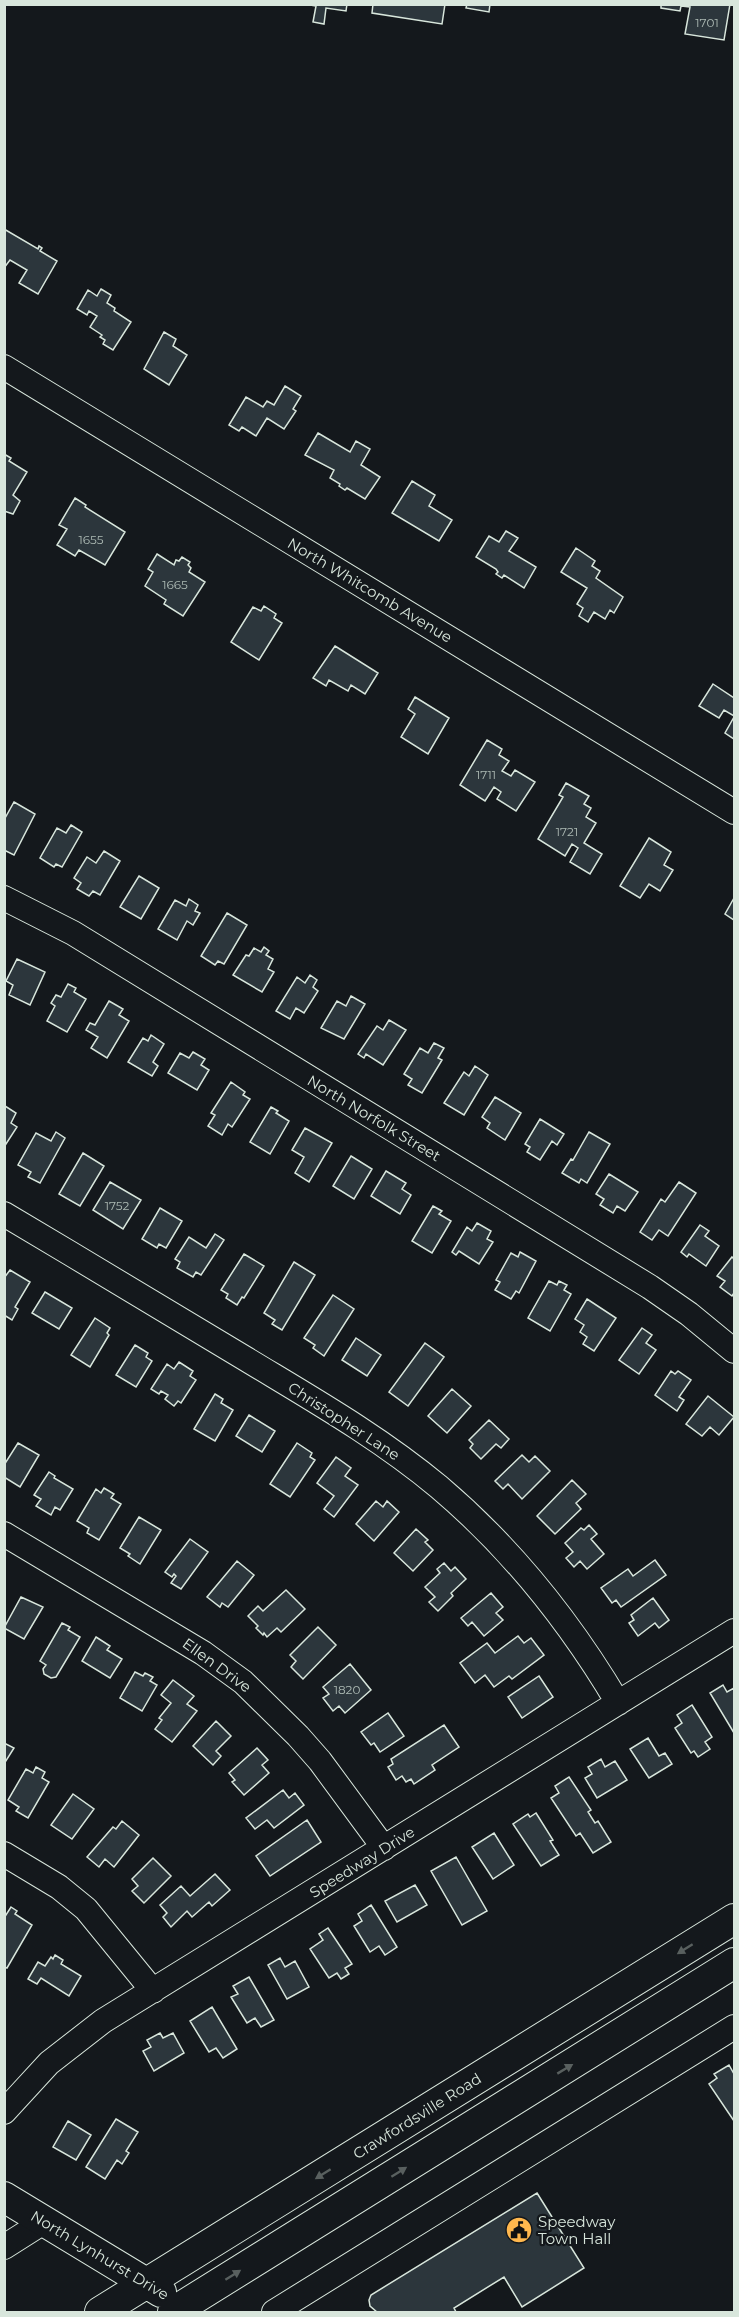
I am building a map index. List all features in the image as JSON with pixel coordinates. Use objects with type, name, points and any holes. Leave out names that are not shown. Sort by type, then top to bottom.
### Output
[{"type":"main road","name":"Crawfordsville Road","points":[[100,2313],[735,1919]]},
{"type":"main road","points":[[184,2310],[735,1963]]},
{"type":"main road","name":"North Lynhurst Drive","points":[[4,2197],[147,2283],[184,2310]]},
{"type":"street","name":"North Whitcomb Avenue","points":[[4,368],[735,812]]},
{"type":"street","name":"North Norfolk Street","points":[[4,898],[73,933],[650,1287],[689,1314],[735,1351]]},
{"type":"street","name":"Christopher Lane","points":[[4,1214],[338,1414],[418,1471],[476,1521],[529,1577],[571,1630],[618,1703]]},
{"type":"street","name":"Ellen Drive","points":[[4,1534],[210,1657],[243,1682],[320,1761],[384,1848]]},
{"type":"street","name":"Speedway Drive","points":[[4,2112],[34,2077],[71,2044],[103,2021],[735,1631]]},
{"type":"street","points":[[4,1854],[59,1887],[86,1909],[153,1991]]},
{"type":"street","points":[[274,2313],[735,2027]]},
{"type":"street","points":[[4,2247],[45,2222]]},
{"type":"building","points":[[304,4],[347,4],[346,11],[326,8],[324,24],[313,22],[316,6]]},
{"type":"building","points":[[373,4],[445,4],[442,24],[372,13]]},
{"type":"building","points":[[467,4],[490,4],[489,12],[466,8]]},
{"type":"building","points":[[661,4],[730,4],[724,40],[685,34],[690,7],[681,6],[680,11],[661,8]]},
{"type":"building","points":[[4,229],[38,249],[39,246],[42,248],[40,251],[57,261],[38,294],[19,283],[27,270],[10,260],[4,268]]},
{"type":"building","points":[[101,289],[111,295],[107,303],[115,308],[114,311],[131,322],[113,350],[103,344],[105,340],[100,337],[102,335],[90,327],[97,316],[89,311],[87,315],[77,309],[88,290],[97,296]]},
{"type":"building","points":[[164,332],[176,339],[173,346],[187,355],[169,385],[144,369]]},
{"type":"building","points":[[285,386],[301,396],[293,409],[296,411],[284,429],[267,418],[256,436],[242,427],[239,431],[229,425],[246,397],[263,407],[267,401],[274,405]]},
{"type":"building","points":[[318,433],[350,452],[356,441],[370,449],[361,465],[380,477],[365,499],[347,488],[345,490],[330,478],[334,470],[305,455]]},
{"type":"building","points":[[4,454],[11,458],[9,461],[27,472],[13,495],[20,501],[13,514],[4,511]]},
{"type":"building","points":[[412,481],[435,495],[429,506],[452,520],[439,541],[392,513]]},
{"type":"building","points":[[75,498],[86,505],[85,507],[125,532],[105,565],[79,550],[75,556],[57,545],[67,529],[59,525]]},
{"type":"building","points":[[506,531],[518,538],[509,551],[536,567],[524,588],[504,575],[502,578],[496,574],[498,572],[496,569],[476,557],[489,536],[499,542]]},
{"type":"building","points":[[576,548],[595,561],[592,566],[600,571],[596,578],[623,597],[614,613],[610,610],[605,619],[594,612],[588,622],[579,616],[583,608],[577,604],[587,588],[561,572]]},
{"type":"building","points":[[157,554],[174,565],[176,560],[179,561],[182,557],[190,562],[189,572],[205,582],[183,616],[164,604],[166,600],[145,586],[153,572],[148,569]]},
{"type":"building","points":[[264,606],[276,614],[274,618],[282,623],[259,660],[231,642],[253,607],[261,611]]},
{"type":"building","points":[[335,646],[378,673],[365,694],[351,685],[348,691],[329,680],[326,686],[313,678]]},
{"type":"building","points":[[713,684],[734,698],[734,716],[724,710],[719,718],[699,706]]},
{"type":"building","points":[[415,697],[449,718],[428,754],[401,737],[415,714],[408,709]]},
{"type":"building","points":[[734,717],[734,739],[725,733]]},
{"type":"building","points":[[487,740],[502,749],[499,755],[509,761],[502,771],[511,776],[515,770],[535,782],[516,811],[497,799],[501,792],[494,787],[485,801],[460,785]]},
{"type":"building","points":[[566,783],[589,796],[584,804],[591,808],[586,817],[596,823],[584,843],[602,854],[590,874],[570,862],[578,848],[572,844],[565,856],[538,839],[563,797],[559,795]]},
{"type":"building","points":[[14,802],[35,814],[14,855],[4,850],[4,820]]},
{"type":"building","points":[[71,825],[82,832],[62,867],[56,864],[54,867],[40,858],[57,828],[66,833]]},
{"type":"building","points":[[649,838],[671,852],[664,865],[673,870],[660,891],[649,884],[640,898],[620,886]]},
{"type":"building","points":[[104,851],[120,861],[100,895],[93,891],[89,896],[77,889],[81,883],[74,878],[87,857],[96,863]]},
{"type":"building","points":[[139,876],[159,888],[141,919],[120,907]]},
{"type":"building","points":[[734,898],[734,920],[725,914]]},
{"type":"building","points":[[189,899],[198,905],[195,911],[200,913],[193,925],[187,921],[177,940],[158,929],[175,900],[186,906]]},
{"type":"building","points":[[227,913],[247,925],[224,964],[218,961],[215,965],[201,956]]},
{"type":"building","points":[[264,947],[269,951],[266,955],[273,959],[268,969],[274,972],[262,992],[233,975],[246,955],[249,956],[254,948],[261,952]]},
{"type":"building","points":[[17,959],[45,972],[30,1005],[9,995],[13,985],[6,981]]},
{"type":"building","points":[[310,975],[317,980],[313,987],[318,991],[304,1013],[296,1008],[290,1019],[276,1011],[297,977],[305,983]]},
{"type":"building","points":[[68,984],[76,988],[74,992],[86,999],[67,1032],[47,1021],[55,1006],[51,1003],[56,995],[61,997]]},
{"type":"building","points":[[351,996],[365,1004],[344,1039],[321,1028],[337,1001],[346,1006]]},
{"type":"building","points":[[109,1001],[123,1009],[119,1015],[129,1021],[107,1058],[91,1048],[98,1037],[86,1030],[90,1023],[95,1025]]},
{"type":"building","points":[[389,1020],[406,1030],[383,1065],[366,1054],[364,1058],[358,1054],[377,1026],[383,1030]]},
{"type":"building","points":[[151,1035],[164,1044],[153,1062],[158,1066],[152,1076],[128,1062],[143,1038],[148,1041]]},
{"type":"building","points":[[434,1043],[444,1048],[438,1058],[442,1060],[422,1093],[408,1085],[412,1079],[404,1074],[420,1048],[428,1053]]},
{"type":"building","points":[[193,1052],[205,1059],[201,1065],[209,1070],[197,1090],[168,1073],[180,1053],[189,1058]]},
{"type":"building","points":[[475,1066],[488,1075],[464,1115],[444,1103],[464,1072],[469,1076]]},
{"type":"building","points":[[231,1082],[245,1092],[243,1095],[250,1099],[232,1127],[228,1124],[222,1135],[208,1126],[215,1115],[211,1113]]},
{"type":"building","points":[[495,1097],[521,1113],[505,1140],[487,1128],[490,1123],[482,1117]]},
{"type":"building","points":[[5,1106],[16,1113],[11,1123],[17,1127],[4,1147]]},
{"type":"building","points":[[271,1107],[289,1121],[270,1154],[250,1142]]},
{"type":"building","points":[[540,1119],[564,1134],[557,1145],[552,1141],[540,1160],[527,1152],[530,1147],[525,1144]]},
{"type":"building","points":[[305,1128],[332,1143],[309,1182],[295,1173],[304,1157],[292,1150]]},
{"type":"building","points":[[56,1132],[65,1138],[40,1183],[28,1177],[31,1172],[18,1165],[36,1133],[51,1141]]},
{"type":"building","points":[[589,1132],[610,1144],[587,1183],[581,1179],[579,1183],[562,1173],[571,1159],[573,1160]]},
{"type":"building","points":[[83,1153],[104,1166],[80,1206],[59,1194]]},
{"type":"building","points":[[351,1156],[372,1169],[354,1199],[333,1186]]},
{"type":"building","points":[[386,1171],[406,1183],[402,1189],[411,1195],[400,1214],[371,1196]]},
{"type":"building","points":[[609,1174],[638,1192],[625,1211],[617,1206],[613,1213],[600,1205],[604,1199],[596,1194]]},
{"type":"building","points":[[110,1182],[141,1200],[123,1229],[93,1210]]},
{"type":"building","points":[[679,1182],[696,1193],[668,1236],[659,1230],[652,1240],[640,1232],[661,1199],[665,1202]]},
{"type":"building","points":[[433,1206],[442,1211],[439,1214],[451,1221],[432,1253],[412,1241]]},
{"type":"building","points":[[160,1208],[182,1221],[166,1248],[159,1244],[157,1248],[142,1239]]},
{"type":"building","points":[[477,1223],[491,1231],[487,1239],[493,1242],[479,1264],[459,1251],[456,1255],[452,1252],[467,1227],[472,1231]]},
{"type":"building","points":[[700,1225],[709,1231],[705,1236],[719,1246],[706,1266],[689,1254],[687,1257],[681,1252]]},
{"type":"building","points":[[215,1234],[224,1240],[201,1275],[196,1272],[193,1277],[177,1268],[180,1262],[175,1259],[189,1237],[206,1248]]},
{"type":"building","points":[[520,1252],[536,1261],[519,1293],[516,1291],[511,1299],[495,1290],[500,1282],[496,1280],[511,1253],[518,1257]]},
{"type":"building","points":[[244,1254],[264,1266],[237,1305],[226,1298],[228,1294],[221,1290]]},
{"type":"building","points":[[732,1257],[734,1259],[734,1293],[732,1296],[720,1287],[725,1281],[717,1276]]},
{"type":"building","points":[[294,1262],[315,1275],[282,1330],[272,1324],[275,1320],[264,1313]]},
{"type":"building","points":[[10,1270],[30,1282],[15,1307],[18,1309],[12,1320],[4,1315],[4,1278]]},
{"type":"building","points":[[549,1281],[557,1285],[559,1281],[567,1285],[564,1290],[571,1294],[550,1331],[528,1318]]},
{"type":"building","points":[[45,1292],[72,1308],[59,1329],[32,1313]]},
{"type":"building","points":[[333,1295],[354,1309],[324,1356],[313,1348],[315,1345],[304,1338]]},
{"type":"building","points":[[587,1299],[616,1318],[594,1351],[583,1344],[587,1337],[580,1332],[584,1325],[575,1319]]},
{"type":"building","points":[[95,1318],[110,1328],[107,1333],[109,1335],[90,1367],[71,1355]]},
{"type":"building","points":[[642,1328],[652,1335],[646,1343],[656,1350],[639,1374],[619,1360]]},
{"type":"building","points":[[356,1338],[381,1355],[367,1376],[342,1360]]},
{"type":"building","points":[[425,1343],[444,1357],[408,1406],[389,1392]]},
{"type":"building","points":[[135,1345],[148,1353],[146,1357],[152,1361],[136,1387],[116,1375]]},
{"type":"building","points":[[179,1362],[193,1371],[190,1376],[196,1380],[181,1403],[178,1401],[174,1406],[165,1399],[168,1395],[161,1391],[159,1394],[151,1389],[167,1364],[174,1369]]},
{"type":"building","points":[[671,1371],[675,1374],[678,1371],[691,1380],[679,1397],[684,1400],[677,1411],[655,1395]]},
{"type":"building","points":[[452,1389],[471,1406],[447,1433],[428,1416]]},
{"type":"building","points":[[215,1394],[223,1399],[221,1403],[233,1410],[215,1441],[194,1429]]},
{"type":"building","points":[[708,1396],[734,1417],[719,1435],[710,1427],[702,1436],[686,1424]]},
{"type":"building","points":[[249,1415],[275,1431],[262,1452],[236,1436]]},
{"type":"building","points":[[489,1420],[509,1439],[501,1448],[496,1444],[481,1459],[470,1448],[473,1444],[469,1440]]},
{"type":"building","points":[[18,1443],[39,1455],[20,1487],[4,1477],[4,1465]]},
{"type":"building","points":[[297,1443],[312,1453],[310,1457],[315,1460],[290,1497],[270,1484]]},
{"type":"building","points":[[522,1455],[529,1462],[535,1456],[550,1471],[522,1499],[508,1484],[503,1489],[495,1481]]},
{"type":"building","points":[[336,1457],[351,1468],[345,1476],[358,1485],[334,1517],[324,1509],[334,1496],[317,1483]]},
{"type":"building","points":[[49,1472],[55,1476],[54,1478],[73,1489],[60,1510],[55,1507],[51,1515],[36,1506],[41,1499],[34,1495]]},
{"type":"building","points":[[572,1480],[586,1494],[576,1503],[581,1509],[555,1534],[537,1516]]},
{"type":"building","points":[[104,1488],[114,1494],[111,1498],[121,1504],[99,1540],[87,1533],[89,1528],[77,1521],[96,1489],[101,1493]]},
{"type":"building","points":[[376,1501],[383,1507],[387,1501],[399,1512],[374,1541],[356,1524]]},
{"type":"building","points":[[139,1517],[161,1530],[140,1564],[120,1548]]},
{"type":"building","points":[[589,1525],[597,1534],[591,1539],[604,1554],[587,1569],[580,1561],[574,1567],[566,1558],[573,1552],[565,1543],[581,1528],[584,1530]]},
{"type":"building","points":[[416,1529],[428,1540],[425,1542],[433,1550],[413,1571],[394,1553]]},
{"type":"building","points":[[190,1539],[208,1552],[181,1589],[171,1583],[176,1576],[174,1574],[172,1577],[165,1572]]},
{"type":"building","points":[[655,1560],[666,1575],[621,1607],[616,1600],[612,1603],[601,1588],[628,1569],[633,1576]]},
{"type":"building","points":[[237,1561],[254,1575],[228,1607],[222,1603],[220,1607],[207,1597]]},
{"type":"building","points":[[444,1563],[451,1571],[455,1567],[466,1579],[451,1593],[453,1596],[438,1611],[429,1602],[435,1597],[425,1587],[440,1573],[437,1569]]},
{"type":"building","points":[[286,1590],[305,1609],[281,1632],[277,1628],[267,1637],[256,1628],[258,1626],[248,1616],[258,1606],[263,1611]]},
{"type":"building","points":[[491,1593],[503,1607],[496,1613],[503,1620],[484,1636],[472,1622],[468,1626],[461,1618]]},
{"type":"building","points":[[21,1597],[43,1607],[24,1639],[4,1628]]},
{"type":"building","points":[[653,1598],[669,1620],[659,1628],[655,1623],[638,1636],[629,1623],[634,1620],[631,1615]]},
{"type":"building","points":[[62,1623],[70,1627],[68,1630],[80,1637],[56,1677],[51,1678],[44,1674],[43,1669],[46,1665],[40,1661]]},
{"type":"building","points":[[318,1627],[336,1645],[303,1679],[291,1667],[296,1661],[290,1655]]},
{"type":"building","points":[[518,1636],[524,1643],[531,1638],[544,1655],[512,1679],[509,1676],[494,1687],[485,1675],[475,1683],[460,1663],[487,1643],[495,1653]]},
{"type":"building","points":[[96,1637],[110,1646],[107,1650],[122,1659],[110,1678],[82,1661]]},
{"type":"building","points":[[350,1664],[371,1690],[345,1713],[339,1706],[333,1711],[323,1698],[329,1694],[323,1687]]},
{"type":"building","points":[[135,1672],[153,1677],[150,1681],[157,1685],[142,1711],[120,1698]]},
{"type":"building","points":[[539,1676],[553,1697],[522,1718],[508,1697]]},
{"type":"building","points":[[173,1680],[194,1696],[187,1704],[197,1711],[172,1742],[155,1729],[162,1720],[159,1718],[171,1703],[161,1695]]},
{"type":"building","points":[[723,1685],[727,1692],[734,1688],[734,1733],[710,1693]]},
{"type":"building","points":[[692,1705],[712,1737],[705,1742],[710,1749],[698,1757],[694,1751],[691,1753],[675,1728],[682,1723],[677,1715]]},
{"type":"building","points":[[388,1713],[404,1736],[380,1752],[374,1743],[371,1745],[361,1732]]},
{"type":"building","points":[[216,1721],[231,1736],[216,1751],[221,1756],[213,1765],[193,1746]]},
{"type":"building","points":[[444,1725],[459,1747],[432,1765],[435,1770],[414,1784],[411,1779],[406,1782],[402,1776],[396,1780],[388,1767],[393,1764],[391,1759]]},
{"type":"building","points":[[648,1738],[659,1756],[665,1753],[672,1764],[649,1778],[630,1749]]},
{"type":"building","points":[[4,1743],[14,1748],[4,1764]]},
{"type":"building","points":[[257,1748],[268,1760],[262,1765],[269,1773],[244,1795],[232,1782],[235,1780],[229,1773]]},
{"type":"building","points":[[601,1759],[605,1767],[615,1761],[627,1780],[597,1798],[585,1778],[592,1774],[588,1767]]},
{"type":"building","points":[[36,1767],[45,1772],[42,1778],[49,1782],[28,1818],[16,1811],[19,1807],[8,1800],[26,1769],[33,1773]]},
{"type":"building","points":[[569,1777],[591,1810],[588,1812],[595,1823],[598,1821],[611,1842],[593,1853],[580,1833],[576,1836],[551,1798],[559,1793],[555,1786]]},
{"type":"building","points":[[283,1790],[289,1798],[295,1793],[304,1805],[274,1828],[267,1820],[255,1829],[246,1818]]},
{"type":"building","points":[[73,1794],[94,1809],[72,1839],[51,1825]]},
{"type":"building","points":[[536,1813],[553,1840],[550,1841],[559,1855],[541,1866],[513,1824],[528,1814],[530,1817]]},
{"type":"building","points":[[307,1820],[321,1842],[270,1876],[256,1856]]},
{"type":"building","points":[[122,1821],[139,1835],[114,1867],[105,1859],[99,1867],[87,1857],[113,1827],[116,1829]]},
{"type":"building","points":[[494,1833],[514,1865],[493,1879],[472,1847]]},
{"type":"building","points":[[456,1857],[487,1911],[462,1925],[431,1871]]},
{"type":"building","points":[[153,1858],[171,1876],[144,1903],[132,1891],[138,1886],[132,1879]]},
{"type":"building","points":[[215,1874],[230,1890],[212,1906],[209,1902],[192,1917],[187,1911],[171,1927],[163,1917],[167,1913],[160,1905],[181,1886],[190,1896]]},
{"type":"building","points":[[415,1885],[427,1905],[397,1922],[385,1901]]},
{"type":"building","points":[[371,1905],[397,1947],[385,1955],[379,1946],[370,1952],[354,1926],[362,1921],[358,1914]]},
{"type":"building","points":[[11,1907],[17,1911],[15,1914],[32,1925],[7,1968],[4,1967],[4,1918]]},
{"type":"building","points":[[328,1928],[352,1964],[345,1968],[349,1974],[341,1979],[337,1973],[329,1978],[310,1949],[323,1940],[319,1934]]},
{"type":"building","points":[[55,1955],[63,1960],[61,1964],[81,1976],[69,1996],[41,1978],[37,1984],[28,1979],[38,1962],[45,1966]]},
{"type":"building","points":[[280,1958],[285,1967],[295,1961],[309,1987],[287,1999],[268,1965]]},
{"type":"building","points":[[249,1977],[274,2020],[261,2027],[255,2018],[247,2023],[231,1997],[238,1994],[233,1986]]},
{"type":"building","points":[[212,2007],[237,2049],[223,2058],[216,2048],[209,2052],[190,2021]]},
{"type":"building","points":[[160,2033],[163,2038],[173,2033],[184,2053],[154,2071],[143,2051],[151,2047],[147,2040]]},
{"type":"building","points":[[729,2065],[734,2074],[734,2121],[709,2084],[717,2078],[714,2074]]},
{"type":"building","points":[[116,2119],[138,2132],[126,2151],[129,2153],[122,2164],[117,2160],[105,2179],[86,2167]]},
{"type":"building","points":[[68,2121],[91,2135],[76,2160],[53,2147]]},
{"type":"building","name":"Speedway Town Hall","points":[[537,2193],[584,2268],[522,2307],[504,2277],[454,2308],[456,2312],[377,2312],[370,2306],[371,2295]]},
{"type":"place","name":"Speedway Town Hall","points":[[519,2230]]}]
